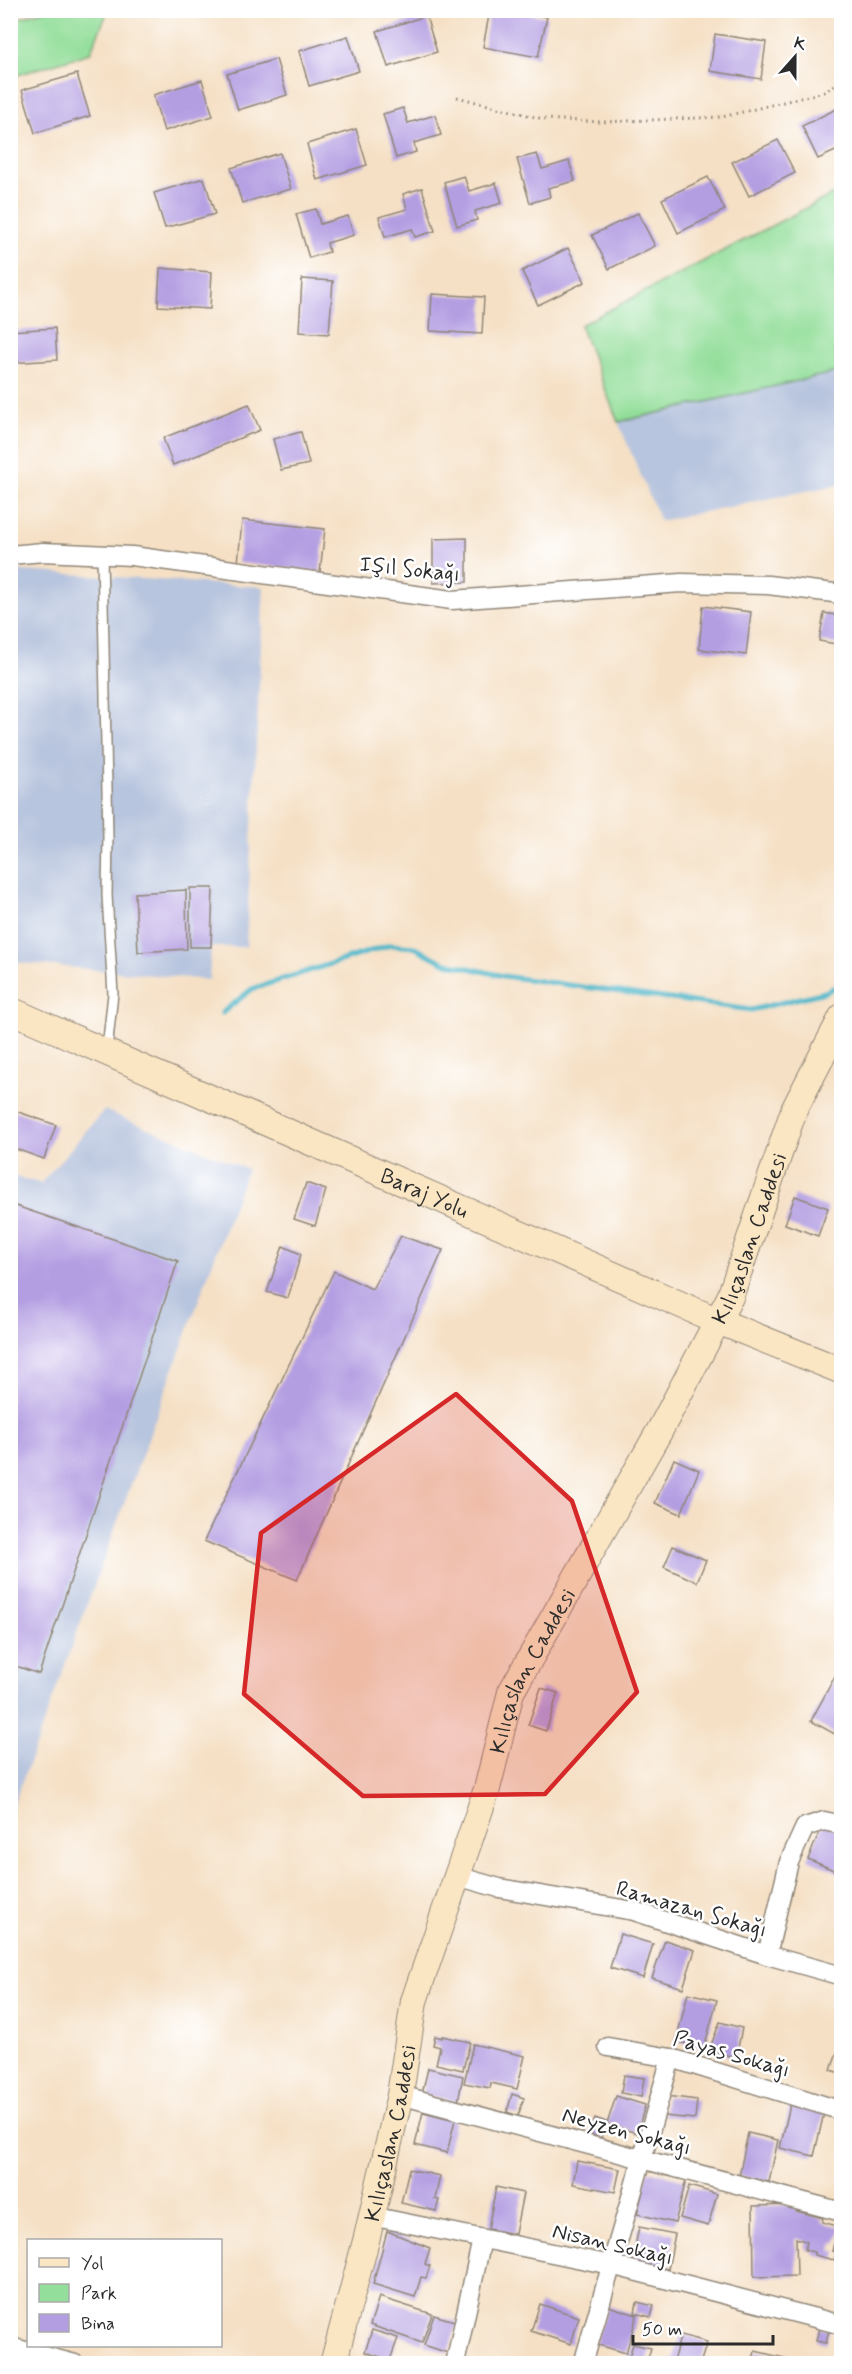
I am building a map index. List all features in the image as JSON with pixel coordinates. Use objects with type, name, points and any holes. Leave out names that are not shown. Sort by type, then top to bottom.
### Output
[{"type":"street","name":"Işıl Sokağı","points":[[10,555],[43,552],[142,558],[452,600],[681,583],[768,585],[842,594]]},
{"type":"street","name":"Baraj Yolu","points":[[10,1010],[718,1321],[842,1371]]},
{"type":"street","name":"Kılıçaslan Caddesi","points":[[333,2364],[400,2095],[414,2001],[487,1789],[512,1692],[660,1430],[730,1297],[794,1110],[842,1017]]},
{"type":"street","points":[[766,1955],[789,1862],[805,1827],[824,1821],[842,1825]]},
{"type":"street","name":"Ramazan Sokağı","points":[[457,1876],[499,1888],[634,1911],[766,1955],[842,1976]]},
{"type":"street","name":"Payas Sokağı","points":[[608,2047],[671,2058],[842,2111]]},
{"type":"street","points":[[585,2363],[671,2058]]},
{"type":"street","name":"Neyzen Sokağı","points":[[400,2095],[842,2212]]},
{"type":"street","name":"Nisan Sokağı","points":[[371,2216],[611,2265],[842,2325]]},
{"type":"street","points":[[455,2364],[482,2239]]},
{"type":"street","points":[[10,2347],[75,2364]]},
{"type":"lane","points":[[102,555],[108,837],[106,895],[113,994],[108,1040],[103,1051]]},
{"type":"path","points":[[457,97],[543,119],[602,123],[722,117],[824,92],[842,80]]},
{"type":"highlighted area","points":[[456,1394],[572,1501],[637,1692],[545,1794],[363,1796],[244,1694],[261,1533]]},
{"type":"shaded area","points":[[841,371],[841,484],[660,521],[618,422]]},
{"type":"shaded area","points":[[10,570],[264,587],[246,947],[211,947],[209,980],[11,962]]},
{"type":"shaded area","points":[[104,1110],[247,1169],[11,1812],[11,1176],[41,1183]]},
{"type":"green space","points":[[45,10],[108,11],[90,53],[11,77],[11,21]]},
{"type":"green space","points":[[841,190],[841,371],[618,422],[580,325]]},
{"type":"building","points":[[490,10],[506,10],[547,17],[538,57],[483,47]]},
{"type":"building","points":[[426,16],[437,52],[388,67],[377,31]]},
{"type":"building","points":[[715,34],[766,42],[761,79],[710,71]]},
{"type":"building","points":[[348,36],[359,71],[309,86],[299,51]]},
{"type":"building","points":[[276,59],[287,95],[238,110],[227,74]]},
{"type":"building","points":[[77,74],[90,116],[35,133],[22,90]]},
{"type":"building","points":[[202,80],[213,116],[164,131],[153,95]]},
{"type":"building","points":[[842,106],[842,148],[818,159],[802,126]]},
{"type":"building","points":[[403,108],[408,123],[435,115],[441,135],[414,143],[416,152],[396,158],[383,114]]},
{"type":"building","points":[[356,129],[367,165],[317,180],[307,144]]},
{"type":"building","points":[[778,140],[795,173],[749,196],[732,162]]},
{"type":"building","points":[[280,153],[291,189],[242,203],[231,168]]},
{"type":"building","points":[[537,154],[542,169],[569,161],[575,181],[548,188],[550,197],[530,203],[517,159]]},
{"type":"building","points":[[464,176],[469,191],[496,183],[502,203],[475,211],[477,220],[457,226],[444,182]]},
{"type":"building","points":[[708,177],[725,210],[678,233],[662,199]]},
{"type":"building","points":[[204,178],[215,214],[165,228],[154,193]]},
{"type":"building","points":[[422,188],[435,231],[415,237],[412,229],[385,237],[379,217],[407,209],[403,194]]},
{"type":"building","points":[[316,209],[320,224],[348,216],[354,235],[327,243],[329,252],[309,258],[296,214]]},
{"type":"building","points":[[638,213],[655,246],[609,269],[592,235]]},
{"type":"building","points":[[568,248],[585,282],[538,305],[522,271]]},
{"type":"building","points":[[160,268],[212,272],[210,309],[158,306]]},
{"type":"building","points":[[302,279],[333,281],[329,334],[299,332]]},
{"type":"building","points":[[432,294],[484,297],[482,334],[430,331]]},
{"type":"building","points":[[55,328],[57,360],[10,363],[10,331]]},
{"type":"building","points":[[249,404],[260,430],[173,465],[163,438]]},
{"type":"building","points":[[301,432],[309,464],[281,470],[273,439]]},
{"type":"building","points":[[242,520],[325,529],[320,572],[238,563]]},
{"type":"building","points":[[467,538],[467,582],[433,583],[433,539]]},
{"type":"building","points":[[703,606],[751,612],[746,655],[699,649]]},
{"type":"building","points":[[824,613],[842,616],[842,645],[819,641]]},
{"type":"building","points":[[190,888],[213,888],[211,947],[190,947]]},
{"type":"building","points":[[186,890],[187,949],[138,952],[135,893]]},
{"type":"building","points":[[10,1109],[56,1125],[44,1159],[10,1147]]},
{"type":"building","points":[[306,1183],[326,1190],[315,1226],[294,1219]]},
{"type":"building","points":[[795,1196],[828,1208],[818,1236],[785,1224]]},
{"type":"building","points":[[10,1204],[178,1261],[39,1674],[10,1664]]},
{"type":"building","points":[[401,1236],[443,1250],[297,1580],[204,1541],[334,1271],[372,1289]]},
{"type":"building","points":[[283,1246],[301,1254],[288,1298],[267,1292]]},
{"type":"building","points":[[674,1459],[699,1470],[681,1514],[655,1503]]},
{"type":"building","points":[[673,1546],[706,1560],[697,1582],[664,1567]]},
{"type":"building","points":[[840,1667],[842,1668],[842,1738],[811,1721]]},
{"type":"building","points":[[541,1688],[558,1693],[546,1731],[528,1725]]},
{"type":"building","points":[[823,1824],[842,1832],[842,1864],[838,1872],[808,1859]]},
{"type":"building","points":[[620,1934],[653,1944],[643,1978],[610,1968]]},
{"type":"building","points":[[665,1940],[695,1950],[683,1988],[652,1978]]},
{"type":"building","points":[[688,1993],[717,2000],[704,2049],[676,2041]]},
{"type":"building","points":[[720,2022],[742,2028],[736,2058],[709,2050]]},
{"type":"building","points":[[435,2036],[470,2042],[463,2070],[436,2064],[440,2047],[433,2045]]},
{"type":"building","points":[[842,2039],[842,2074],[831,2070]]},
{"type":"building","points":[[473,2044],[525,2056],[517,2089],[491,2083],[490,2088],[464,2083]]},
{"type":"building","points":[[428,2068],[463,2076],[458,2102],[422,2094]]},
{"type":"building","points":[[624,2075],[644,2078],[641,2097],[621,2093]]},
{"type":"building","points":[[512,2094],[524,2098],[518,2116],[507,2112]]},
{"type":"building","points":[[616,2096],[645,2105],[637,2133],[607,2124]]},
{"type":"building","points":[[666,2096],[697,2100],[695,2119],[664,2116]]},
{"type":"building","points":[[790,2105],[824,2113],[814,2156],[780,2148]]},
{"type":"building","points":[[423,2112],[455,2120],[447,2153],[415,2145]]},
{"type":"building","points":[[595,2118],[606,2122],[601,2138],[589,2134]]},
{"type":"building","points":[[748,2133],[778,2140],[769,2182],[739,2176]]},
{"type":"building","points":[[577,2161],[620,2169],[615,2192],[573,2184]]},
{"type":"building","points":[[409,2169],[440,2176],[435,2199],[439,2200],[436,2211],[401,2203]]},
{"type":"building","points":[[648,2171],[686,2180],[675,2223],[637,2214]]},
{"type":"building","points":[[689,2186],[717,2194],[708,2226],[680,2218]]},
{"type":"building","points":[[496,2187],[523,2193],[515,2234],[488,2229]]},
{"type":"building","points":[[796,2205],[796,2211],[823,2218],[822,2222],[841,2227],[837,2244],[834,2243],[832,2251],[836,2252],[834,2260],[805,2250],[807,2242],[796,2238],[797,2276],[754,2277],[753,2206]]},
{"type":"building","points":[[639,2227],[675,2234],[668,2269],[632,2262]]},
{"type":"building","points":[[387,2231],[430,2248],[425,2264],[430,2266],[426,2278],[421,2277],[415,2297],[373,2284]]},
{"type":"building","points":[[379,2297],[432,2314],[422,2343],[370,2325]]},
{"type":"building","points":[[637,2302],[654,2306],[651,2317],[635,2313]]},
{"type":"building","points":[[540,2304],[579,2317],[571,2344],[531,2331]]},
{"type":"building","points":[[608,2306],[637,2315],[626,2353],[595,2344]]},
{"type":"building","points":[[434,2315],[458,2322],[448,2353],[424,2345]]},
{"type":"building","points":[[819,2328],[829,2330],[826,2343],[816,2341]]},
{"type":"building","points":[[372,2330],[398,2338],[390,2360],[365,2352]]},
{"type":"building","points":[[681,2335],[707,2342],[700,2364],[672,2364]]},
{"type":"building","points":[[633,2344],[651,2348],[647,2361],[629,2357]]},
{"type":"building","points":[[755,2351],[789,2359],[788,2364],[752,2364]]},
{"type":"waterway","points":[[222,1013],[252,989],[390,945],[414,947],[443,962],[503,976],[751,1010],[825,992],[839,985]]}]
